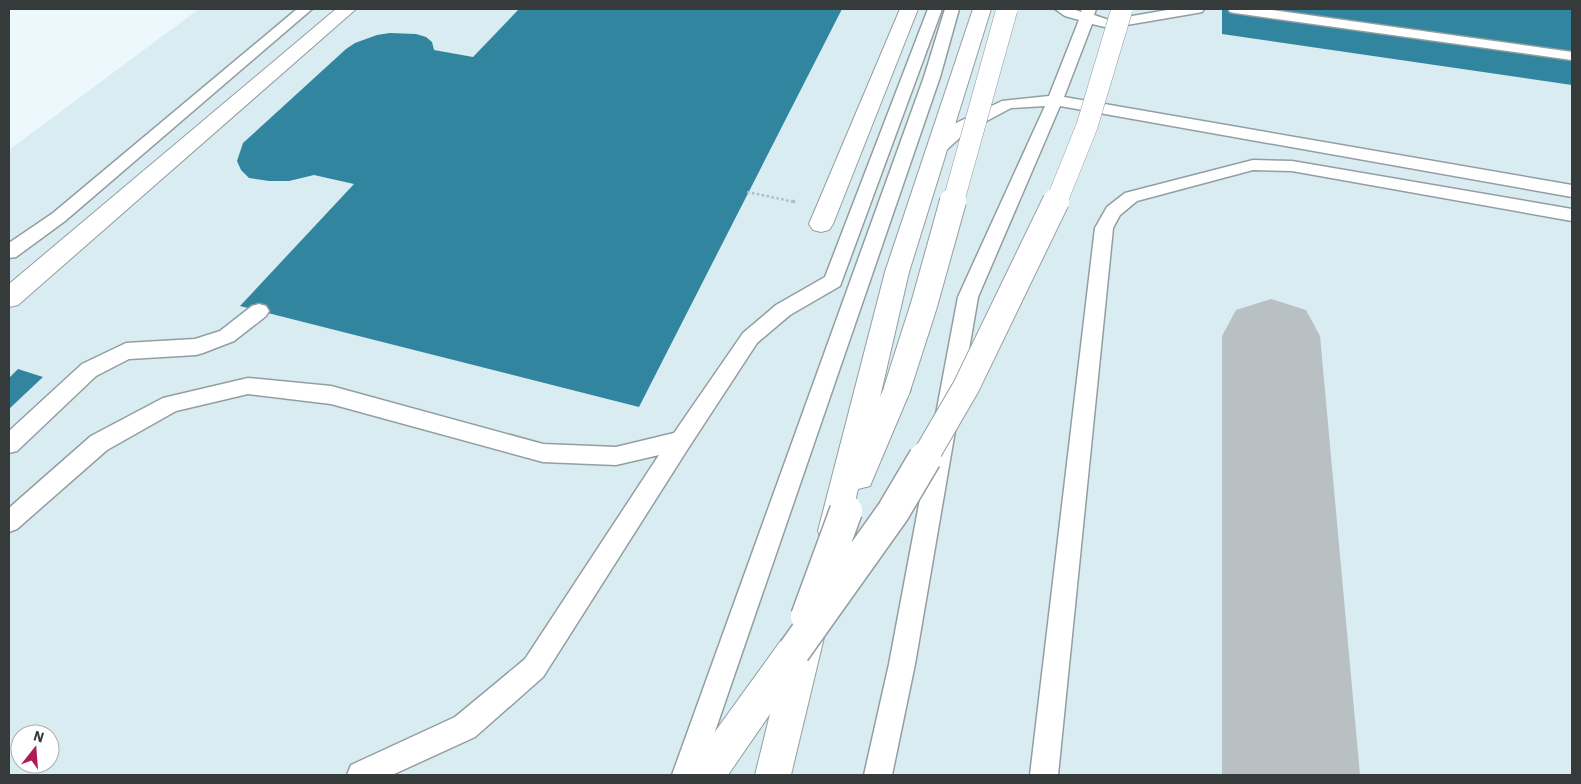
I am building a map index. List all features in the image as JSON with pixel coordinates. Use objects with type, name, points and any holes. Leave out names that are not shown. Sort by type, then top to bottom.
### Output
[{"type":"street","points":[[9,298],[347,9]]},
{"type":"street","points":[[821,224],[909,9]]},
{"type":"street","points":[[773,775],[897,272],[982,9]]},
{"type":"street","points":[[794,651],[846,511],[897,389],[924,305],[1007,9]]},
{"type":"street","points":[[706,775],[893,512],[966,387],[1061,192],[1087,126],[1122,9]]},
{"type":"lane","points":[[9,252],[59,217],[305,9]]},
{"type":"lane","points":[[361,775],[465,727],[534,668],[681,440],[750,338],[783,310],[833,281],[935,9]]},
{"type":"lane","points":[[686,775],[929,86],[952,9]]},
{"type":"lane","points":[[1062,9],[1088,13],[1109,24],[1196,9]]},
{"type":"lane","points":[[1235,9],[1572,56]]},
{"type":"lane","points":[[878,775],[923,554],[968,297],[1056,100],[1088,13]]},
{"type":"lane","points":[[936,150],[960,128],[1008,104],[1056,100],[1572,191]]},
{"type":"lane","points":[[1044,775],[1104,228],[1112,211],[1131,197],[1253,165],[1292,166],[1572,215]]},
{"type":"lane","points":[[9,444],[90,370],[97,366],[126,351],[196,347],[227,336],[259,311]]},
{"type":"lane","points":[[9,522],[99,443],[172,404],[248,386],[330,395],[543,453],[616,456],[681,440]]},
{"type":"path","points":[[747,192],[775,198]]},
{"type":"shaded area","points":[[199,9],[1572,9],[1572,775],[9,775],[9,150]]},
{"type":"building","points":[[519,9],[842,9],[639,407],[240,306],[354,184],[314,175],[289,181],[249,178],[241,170],[237,161],[243,143],[346,49],[355,43],[377,35],[390,33],[416,34],[426,37],[432,42],[434,50],[473,57]]},
{"type":"building","points":[[1222,9],[1572,9],[1572,85],[1222,34]]},
{"type":"building","points":[[18,369],[43,377],[9,409],[9,378]]},
{"type":"taxiway","points":[[1271,336],[1291,775]]}]
